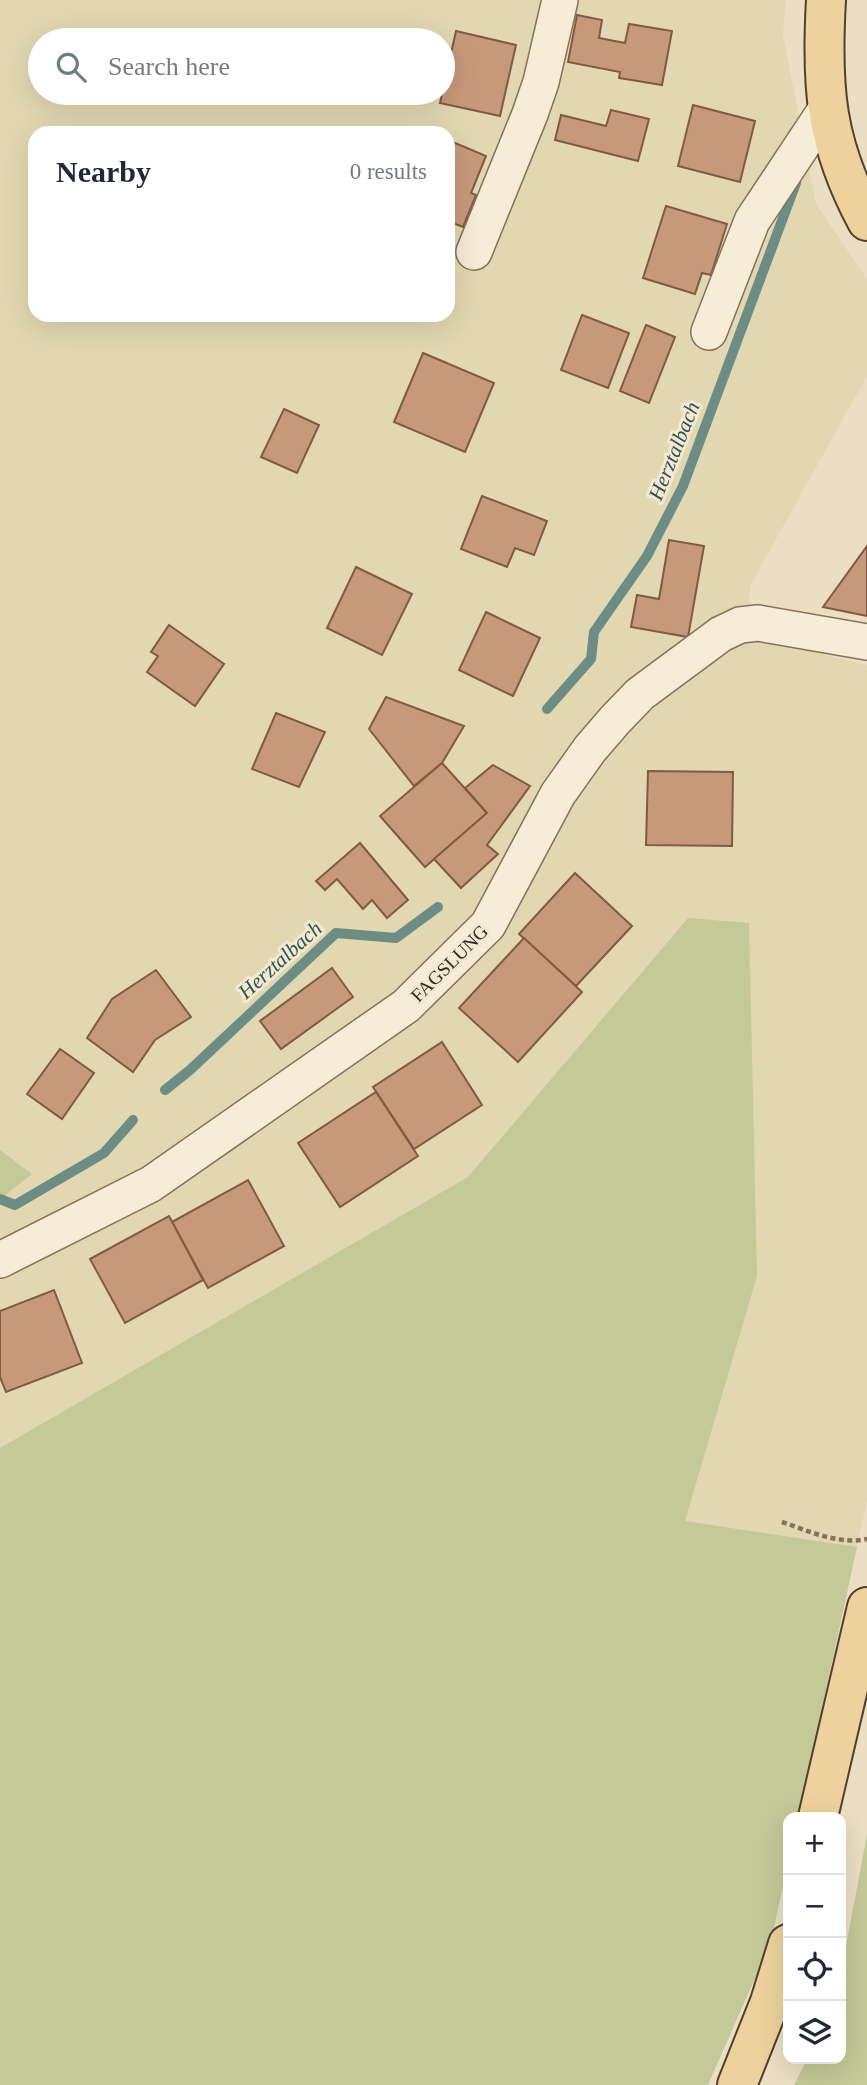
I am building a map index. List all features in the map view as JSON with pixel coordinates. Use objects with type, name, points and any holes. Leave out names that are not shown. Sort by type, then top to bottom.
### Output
[{"type":"main road","points":[[826,0],[824,71],[827,108],[832,135],[844,171],[867,222]]},
{"type":"main road","points":[[819,1812],[867,1607]]},
{"type":"main road","points":[[737,2085],[770,2002],[783,1960]]},
{"type":"street","points":[[474,252],[530,114],[541,82],[561,0]]},
{"type":"street","points":[[709,332],[752,221],[827,108]]},
{"type":"street","name":"FAGSLUNG","points":[[0,1260],[151,1184],[406,1006],[488,925],[558,794],[590,749],[640,694],[701,648],[740,625],[758,623],[867,642]]},
{"type":"path","points":[[782,1522],[835,1539],[867,1539]]},
{"type":"shaded area","points":[[0,0],[786,0],[783,35],[816,204],[867,279],[867,376],[750,586],[748,636],[867,665],[867,1501],[799,1812],[783,1812],[783,1876],[708,2085],[0,2085]]},
{"type":"green space","points":[[688,918],[749,923],[757,1276],[685,1521],[857,1547],[799,1812],[783,1812],[783,1886],[771,1942],[708,2085],[0,2085],[0,1448],[468,1177]]},
{"type":"green space","points":[[0,1150],[32,1174],[0,1199]]},
{"type":"green space","points":[[867,1835],[867,2085],[794,2085],[804,2064],[846,2064],[846,1946]]},
{"type":"building","points":[[577,15],[602,20],[599,38],[625,43],[629,24],[672,31],[662,85],[619,78],[620,72],[568,62]]},
{"type":"building","points":[[456,31],[516,45],[500,116],[449,105],[455,105]]},
{"type":"building","points":[[693,105],[755,121],[740,182],[678,166]]},
{"type":"building","points":[[611,110],[649,119],[638,161],[555,140],[561,115],[606,126]]},
{"type":"building","points":[[455,143],[486,156],[471,193],[476,195],[463,227],[455,224]]},
{"type":"building","points":[[666,206],[727,224],[711,275],[702,273],[695,294],[643,278]]},
{"type":"building","points":[[582,315],[629,333],[608,388],[561,370]]},
{"type":"building","points":[[646,325],[675,337],[649,403],[620,391]]},
{"type":"building","points":[[423,353],[494,383],[465,452],[394,422]]},
{"type":"building","points":[[284,409],[319,425],[297,473],[261,457]]},
{"type":"building","points":[[482,496],[547,521],[534,555],[515,548],[507,567],[461,549]]},
{"type":"building","points":[[669,540],[704,546],[688,637],[631,627],[637,595],[659,599]]},
{"type":"building","points":[[867,546],[867,616],[823,607]]},
{"type":"building","points":[[356,567],[412,594],[382,655],[327,628]]},
{"type":"building","points":[[486,612],[540,638],[513,696],[459,670]]},
{"type":"building","points":[[169,625],[224,664],[195,706],[147,672],[158,656],[151,652]]},
{"type":"building","points":[[386,697],[464,726],[442,763],[414,786],[369,729]]},
{"type":"building","points":[[276,713],[325,732],[299,787],[252,769]]},
{"type":"building","points":[[442,763],[487,813],[425,867],[380,816]]},
{"type":"building","points":[[493,765],[530,786],[487,845],[498,854],[461,888],[434,859],[487,813],[465,788]]},
{"type":"building","points":[[648,771],[733,772],[732,846],[646,845]]},
{"type":"building","points":[[360,843],[408,900],[387,918],[372,900],[363,909],[337,879],[325,890],[316,881]]},
{"type":"building","points":[[575,873],[632,926],[576,986],[519,934]]},
{"type":"building","points":[[524,938],[582,992],[518,1062],[459,1008]]},
{"type":"building","points":[[332,968],[353,997],[281,1049],[260,1021]]},
{"type":"building","points":[[156,970],[191,1017],[155,1040],[133,1072],[87,1038],[112,999]]},
{"type":"building","points":[[442,1042],[482,1105],[414,1149],[373,1087]]},
{"type":"building","points":[[60,1049],[94,1073],[62,1119],[27,1094]]},
{"type":"building","points":[[376,1092],[418,1156],[340,1207],[298,1143]]},
{"type":"building","points":[[248,1180],[284,1246],[208,1288],[172,1222]]},
{"type":"building","points":[[169,1216],[203,1280],[125,1323],[90,1259]]},
{"type":"building","points":[[54,1290],[82,1363],[6,1392],[0,1377],[0,1311]]},
{"type":"waterway","name":"Herztalbach","points":[[547,709],[591,659],[594,632],[647,556],[683,486],[796,183]]},
{"type":"waterway","name":"Herztalbach","points":[[165,1090],[190,1070],[336,933],[396,938],[438,907]]},
{"type":"waterway","name":"Herztalbach","points":[[0,1199],[15,1205],[104,1153],[133,1120]]}]
